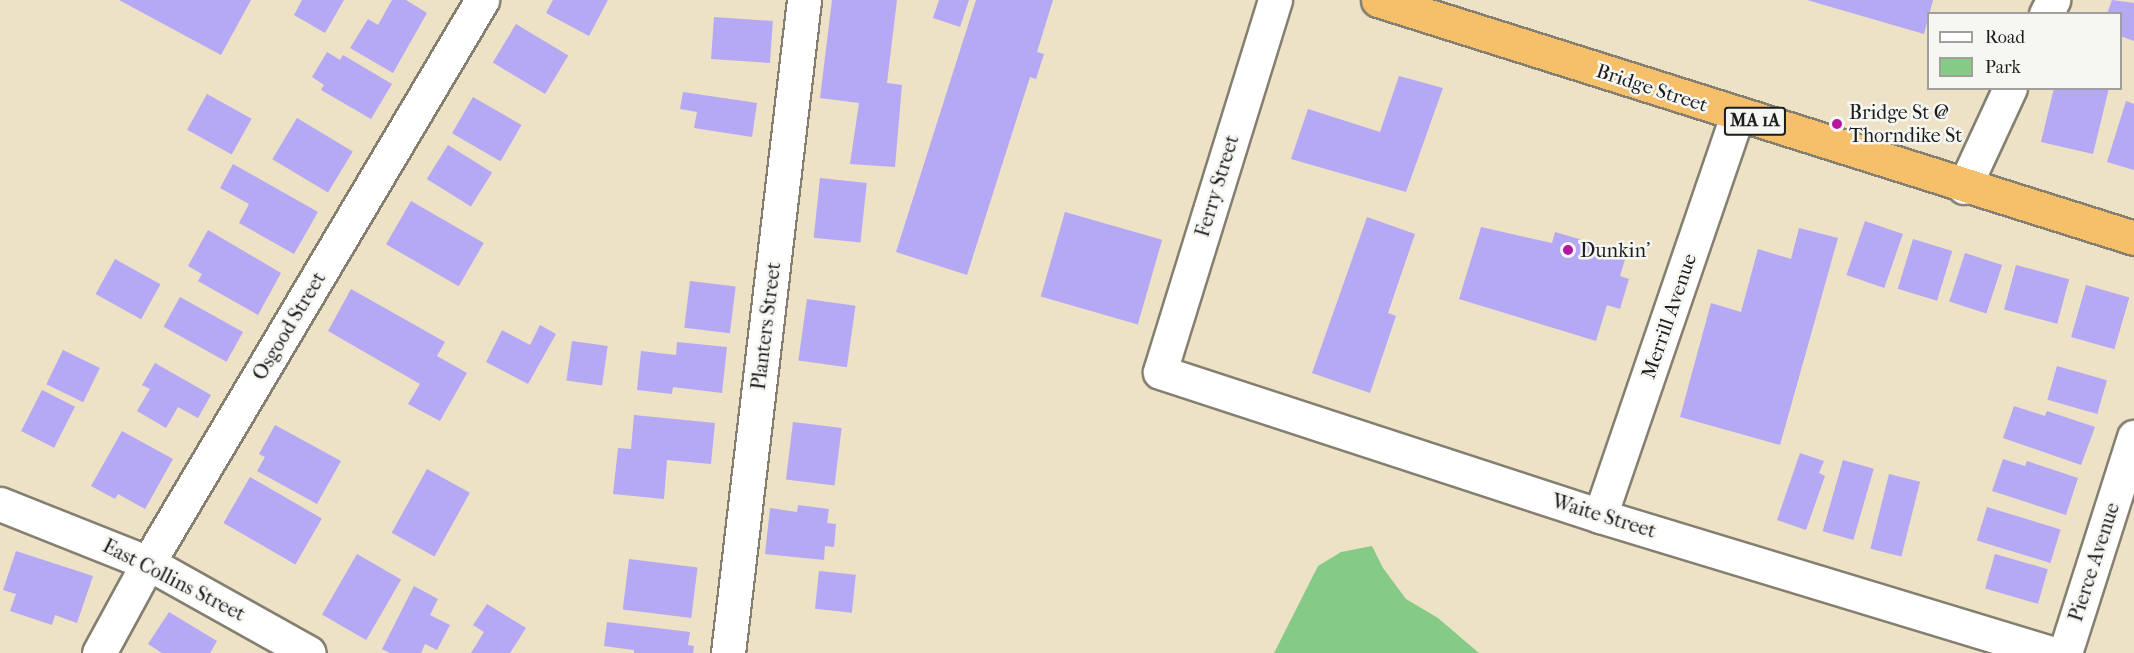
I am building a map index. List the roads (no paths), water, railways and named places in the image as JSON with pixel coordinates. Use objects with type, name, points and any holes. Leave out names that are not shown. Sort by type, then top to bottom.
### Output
[{"type":"highway","name":"Bridge Street","points":[[1378,0],[1964,188],[2134,238]]},
{"type":"street","name":"Osgood Street","points":[[99,653],[148,563],[482,0]]},
{"type":"street","name":"Planters Street","points":[[728,653],[804,0]]},
{"type":"street","name":"Ferry Street","points":[[1160,372],[1275,0]]},
{"type":"street","points":[[1964,188],[2009,90]]},
{"type":"street","name":"Merrill Avenue","points":[[1600,516],[1737,116]]},
{"type":"street","name":"Waite Street","points":[[1160,372],[1600,516],[2051,653]]},
{"type":"street","name":"Pierce Avenue","points":[[2065,653],[2134,436]]},
{"type":"street","name":"East Collins Street","points":[[0,504],[148,563],[309,653]]},
{"type":"place","name":"Bridge St @ Thorndike St","points":[[1837,124]]},
{"type":"place","name":"Dunkin'","points":[[1568,250]]}]
